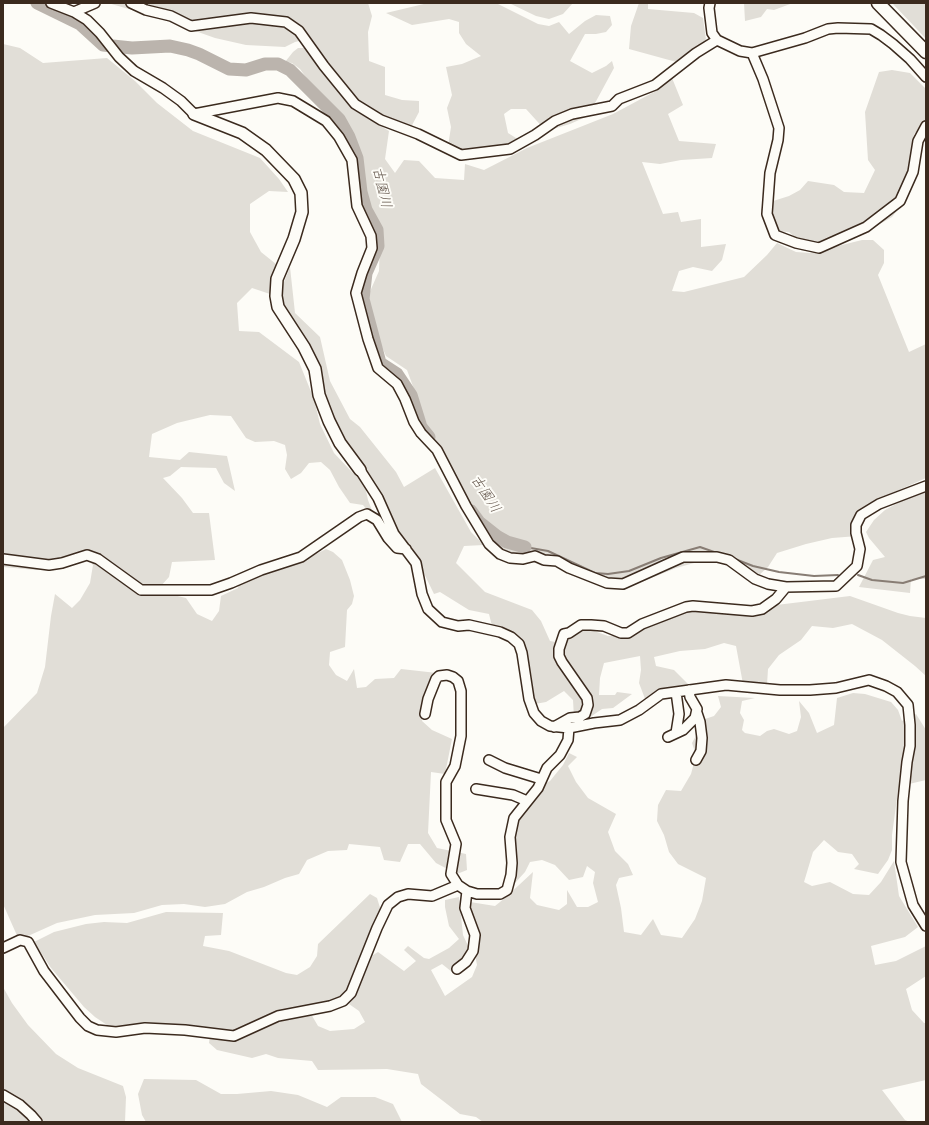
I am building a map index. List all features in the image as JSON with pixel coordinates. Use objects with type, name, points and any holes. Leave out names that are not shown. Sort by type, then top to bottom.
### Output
[{"type":"main road","points":[[878,3],[926,52]]},
{"type":"street","points":[[51,3],[74,12],[87,20],[100,33],[119,57],[134,71],[163,88],[194,114],[242,133],[266,150],[294,179],[301,193],[302,212],[294,238],[277,279],[276,296],[278,307],[304,347],[315,369],[319,396],[340,443],[378,498],[394,534],[416,562],[422,594],[428,609],[442,622],[458,626],[468,625],[500,632],[512,637],[519,644],[522,654],[529,699],[534,714],[541,721],[554,727],[569,728],[620,720],[639,710],[661,694],[726,685],[780,690],[810,690],[836,688],[869,680],[897,692],[908,705],[910,725],[910,746],[903,801],[901,862],[913,905],[926,926]]},
{"type":"street","points":[[74,12],[95,3]]},
{"type":"street","points":[[131,3],[146,10],[171,16],[191,26],[251,18],[286,22],[299,31],[324,66],[355,104],[381,120],[418,134],[461,155],[510,149],[535,135],[555,121],[572,114],[612,106],[619,98],[655,86],[696,53],[717,40]]},
{"type":"street","points":[[710,3],[709,8],[712,33],[717,40],[740,51],[752,53],[805,38],[828,29],[871,29],[881,35],[910,59],[926,77]]},
{"type":"street","points":[[752,53],[763,79],[779,128],[778,140],[770,173],[767,214],[775,235],[796,244],[819,248],[866,227],[900,201],[913,172],[918,140],[926,126]]},
{"type":"street","points":[[194,114],[278,98],[293,101],[326,121],[339,137],[352,160],[357,206],[371,236],[372,248],[356,293],[368,339],[378,368],[397,384],[414,422],[421,433],[437,450],[466,506],[488,544],[500,554],[510,558],[523,560],[535,556],[544,560],[557,561],[569,568],[607,583],[623,584],[683,558],[717,557],[729,560],[755,579],[768,584],[786,587],[836,586],[857,566],[860,549],[856,533],[856,525],[861,515],[879,504],[926,486]]},
{"type":"street","points":[[3,559],[49,565],[62,563],[87,555],[98,559],[141,590],[211,590],[261,570],[301,557],[359,517],[367,514],[377,520],[388,538],[397,548],[406,549]]},
{"type":"street","points":[[554,727],[570,718],[580,717],[585,714],[588,705],[587,698],[559,656],[559,649],[564,634],[569,633],[581,626],[591,625],[604,626],[621,633],[628,633],[642,624],[686,607],[693,606],[752,611],[762,609],[776,600],[786,587]]},
{"type":"street","points":[[425,714],[428,699],[436,679],[439,676],[447,675],[458,681],[461,691],[461,736],[455,766],[446,782],[446,820],[456,844],[451,874],[458,885],[477,894],[500,894],[507,890],[511,875],[512,863],[510,837],[511,826],[514,818],[538,788],[547,768],[560,755],[568,740],[569,728]]},
{"type":"street","points":[[689,690],[690,697],[697,709],[702,738],[701,751],[696,760]]},
{"type":"street","points":[[676,692],[679,714],[676,733]]},
{"type":"street","points":[[668,737],[683,730],[695,718],[697,713]]},
{"type":"street","points":[[489,760],[505,768],[541,779]]},
{"type":"street","points":[[476,789],[513,795],[527,801]]},
{"type":"street","points":[[3,948],[20,940],[28,942],[44,971],[80,1018],[88,1026],[97,1030],[116,1032],[145,1028],[185,1030],[234,1036],[278,1016],[330,1006],[343,1001],[351,993],[377,928],[388,905],[398,897],[408,894],[432,896],[458,885]]},
{"type":"street","points":[[457,969],[466,962],[474,951],[475,935],[465,908],[467,890]]},
{"type":"street","points":[[3,1095],[20,1105],[37,1122]]},
{"type":"shaded area","points":[[108,3],[368,3],[372,16],[368,32],[369,61],[385,67],[385,95],[402,100],[419,101],[419,112],[410,129],[377,114],[351,95],[308,39],[295,42],[285,47],[246,45],[215,38],[156,17]]},
{"type":"shaded area","points":[[428,3],[496,3],[538,24],[549,26],[559,22],[569,34],[585,21],[596,15],[610,16],[612,25],[606,32],[585,34],[570,61],[592,73],[606,66],[612,61],[614,68],[588,116],[570,124],[546,131],[526,109],[511,109],[504,114],[508,133],[516,138],[529,139],[514,148],[467,156],[448,146],[451,127],[447,108],[452,95],[446,67],[462,64],[481,56],[466,44],[459,33],[459,22],[449,19],[412,25],[386,13]]},
{"type":"shaded area","points":[[509,3],[573,3],[563,14],[549,19],[536,16]]},
{"type":"shaded area","points":[[639,3],[648,3],[648,9],[694,13],[703,18],[706,40],[680,63],[629,49],[631,26]]},
{"type":"shaded area","points":[[744,3],[793,3],[774,10],[767,9],[761,17],[745,21]]},
{"type":"shaded area","points":[[892,3],[926,3],[926,39],[914,26]]},
{"type":"shaded area","points":[[3,44],[20,48],[43,63],[107,58],[135,81],[157,103],[193,131],[260,158],[279,179],[288,192],[269,191],[250,204],[250,232],[261,252],[276,264],[270,294],[252,288],[237,303],[239,331],[259,332],[299,362],[314,399],[320,424],[334,453],[364,482],[368,500],[376,521],[363,505],[350,503],[330,470],[321,462],[309,463],[301,473],[291,479],[285,469],[287,455],[285,445],[274,441],[255,442],[246,438],[231,416],[210,415],[177,423],[152,434],[149,457],[180,460],[189,452],[227,456],[235,491],[224,483],[216,468],[181,467],[170,476],[163,478],[182,498],[193,513],[209,513],[215,560],[172,562],[169,577],[160,587],[161,592],[186,598],[197,614],[212,621],[219,611],[221,596],[238,588],[242,574],[251,569],[308,558],[326,549],[333,552],[342,560],[350,580],[354,596],[352,604],[347,610],[345,647],[330,652],[329,665],[336,675],[347,681],[354,669],[357,688],[366,687],[375,679],[394,678],[401,669],[437,673],[428,690],[422,721],[432,730],[452,739],[445,774],[431,772],[428,833],[437,848],[466,854],[467,870],[457,874],[436,863],[420,844],[408,844],[400,862],[384,860],[380,847],[349,844],[347,850],[328,851],[307,860],[299,874],[247,892],[225,904],[205,907],[184,904],[162,905],[134,913],[95,915],[57,923],[19,940],[3,904],[3,728],[37,693],[45,667],[55,594],[72,608],[80,600],[90,583],[93,565],[81,551],[63,565],[36,570],[3,567]]},
{"type":"shaded area","points":[[298,48],[309,48],[323,70],[354,110],[389,131],[385,159],[395,173],[404,160],[419,161],[435,178],[464,180],[465,164],[484,170],[527,148],[613,114],[654,92],[672,78],[683,105],[668,114],[679,141],[716,144],[712,158],[681,160],[660,164],[642,162],[663,214],[678,212],[681,222],[701,219],[701,247],[726,244],[722,260],[712,271],[693,267],[679,271],[672,291],[684,292],[744,277],[777,243],[796,252],[810,253],[862,240],[873,240],[884,250],[884,263],[878,275],[909,352],[926,344],[926,478],[890,494],[866,518],[858,536],[832,538],[777,553],[768,567],[758,576],[726,561],[705,560],[676,568],[639,583],[616,585],[532,559],[501,552],[488,538],[444,471],[407,370],[386,356],[375,331],[368,296],[379,271],[380,243],[361,201],[354,153],[345,132],[300,69],[292,63],[285,62]]},
{"type":"shaded area","points":[[892,70],[910,73],[926,89],[926,124],[914,134],[910,156],[908,186],[904,202],[892,217],[873,228],[854,235],[805,246],[789,232],[774,231],[766,226],[761,209],[770,202],[789,196],[800,190],[808,181],[834,185],[844,192],[864,193],[875,170],[868,160],[865,112],[879,72]]},
{"type":"shaded area","points":[[290,267],[295,313],[320,337],[330,381],[350,419],[360,427],[396,472],[404,487],[435,468],[471,532],[484,545],[464,546],[456,563],[485,592],[532,610],[541,621],[550,641],[561,643],[586,628],[608,636],[622,635],[633,624],[686,609],[752,608],[850,596],[898,613],[926,618],[926,676],[882,640],[852,624],[833,628],[812,626],[801,640],[779,655],[768,669],[767,685],[743,684],[736,646],[724,643],[705,649],[680,651],[654,657],[656,666],[674,670],[691,687],[647,704],[639,683],[641,670],[640,656],[604,663],[600,678],[599,695],[615,695],[617,692],[632,694],[613,708],[602,709],[583,722],[574,718],[573,700],[564,691],[546,702],[535,704],[531,673],[521,644],[492,626],[489,614],[469,610],[440,592],[434,594],[419,563],[396,531],[337,433],[281,303],[282,287]]},
{"type":"shaded area","points":[[926,491],[926,579],[911,579],[910,593],[859,587],[873,560],[885,557],[869,538],[866,532],[874,520],[885,510],[909,497]]},
{"type":"shaded area","points":[[853,693],[865,694],[891,702],[898,710],[902,721],[916,714],[926,730],[926,780],[909,784],[898,791],[892,835],[892,850],[888,860],[878,874],[854,869],[859,864],[852,854],[838,852],[824,840],[813,852],[804,882],[812,886],[830,882],[853,894],[869,895],[881,882],[894,861],[899,896],[918,927],[905,937],[871,946],[875,965],[896,961],[926,946],[926,976],[906,989],[912,1010],[924,1023],[926,1023],[926,1080],[882,1090],[905,1120],[910,1122],[483,1122],[476,1117],[460,1114],[421,1084],[418,1074],[387,1069],[318,1070],[312,1061],[278,1058],[266,1054],[252,1058],[217,1050],[209,1043],[210,1035],[110,1027],[95,1017],[84,1007],[51,968],[34,942],[54,932],[86,924],[104,922],[127,923],[166,912],[223,913],[221,935],[205,936],[203,946],[229,951],[286,973],[297,975],[310,967],[317,956],[318,944],[370,894],[377,898],[382,914],[345,997],[311,1014],[318,1026],[330,1031],[354,1029],[365,1022],[359,1011],[349,1004],[355,996],[373,955],[378,952],[404,971],[416,961],[404,950],[408,946],[424,958],[429,959],[449,948],[459,939],[449,926],[445,900],[459,897],[463,935],[469,948],[468,958],[460,970],[452,972],[442,964],[431,970],[445,996],[472,977],[477,965],[467,911],[470,902],[495,906],[533,872],[530,898],[537,905],[559,910],[567,904],[567,890],[577,907],[588,907],[598,902],[593,883],[595,872],[587,866],[583,877],[569,880],[555,865],[542,860],[530,862],[525,872],[515,883],[506,872],[516,817],[531,791],[550,781],[563,765],[569,753],[577,757],[568,766],[576,782],[588,798],[616,814],[608,832],[615,851],[628,864],[633,875],[619,878],[616,885],[624,932],[641,935],[653,919],[661,935],[682,938],[695,919],[702,901],[706,878],[678,864],[669,852],[664,835],[657,821],[658,805],[666,790],[681,791],[691,774],[696,755],[692,743],[705,719],[714,716],[721,707],[718,696],[755,698],[742,701],[740,713],[744,720],[742,730],[745,733],[760,736],[767,731],[774,729],[789,734],[797,731],[801,717],[799,701],[809,713],[817,733],[834,725],[837,698]]},
{"type":"shaded area","points":[[3,987],[12,1003],[28,1025],[56,1054],[78,1068],[123,1086],[126,1097],[125,1122],[3,1122]]},
{"type":"shaded area","points":[[144,1079],[196,1080],[221,1094],[271,1091],[298,1095],[327,1107],[341,1097],[375,1097],[393,1104],[402,1122],[146,1122],[142,1115],[138,1094]]},
{"type":"waterway","name":"古園川","points":[[37,3],[80,24],[103,45],[132,48],[170,46],[199,54],[229,69],[246,70],[265,64],[278,64],[290,70],[339,119],[349,137],[357,158],[361,192],[366,210],[377,230],[378,246],[366,273],[363,299],[380,363],[397,374],[411,395],[421,427],[429,437]]},
{"type":"waterway","name":"古園川","points":[[471,511],[479,522],[498,537],[507,542],[525,547]]},
{"type":"waterway","points":[[525,547],[548,551],[595,573],[608,574],[629,571],[661,558],[700,547],[717,553]]},
{"type":"waterway","points":[[735,559],[753,566],[779,572],[814,576],[838,575]]},
{"type":"waterway","points":[[858,575],[872,580],[903,583],[926,576]]}]
